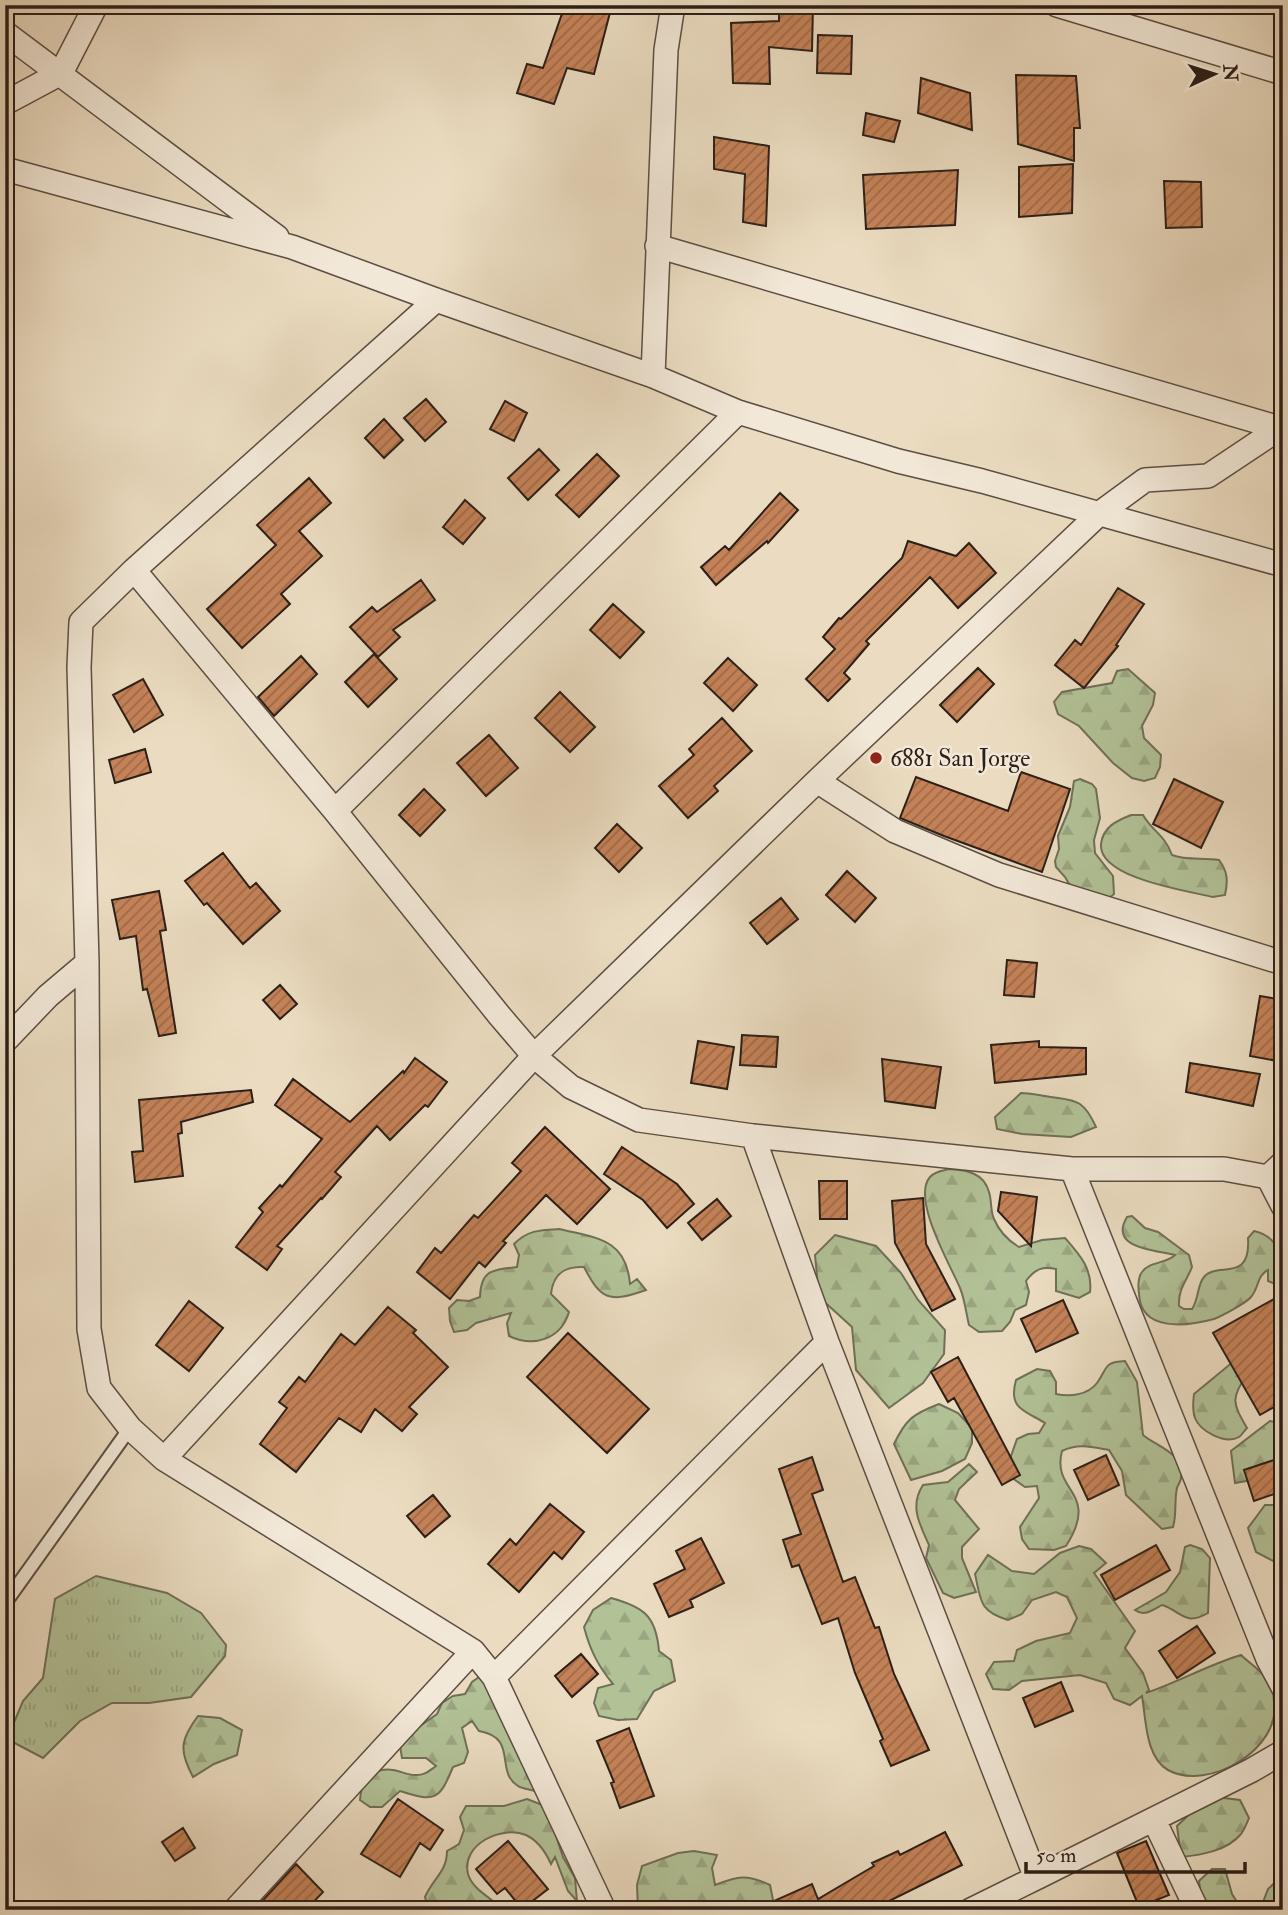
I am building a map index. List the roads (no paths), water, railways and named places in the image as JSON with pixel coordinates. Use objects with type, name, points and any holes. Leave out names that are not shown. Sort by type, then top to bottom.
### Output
[{"type":"street","points":[[5,103],[61,73],[96,5]]},
{"type":"street","points":[[653,376],[666,50],[673,5]]},
{"type":"street","points":[[1057,5],[1283,73]]},
{"type":"street","points":[[5,33],[249,218],[292,247]]},
{"type":"street","points":[[5,169],[292,247],[653,376],[738,412],[898,461],[1100,513],[1283,565]]},
{"type":"street","points":[[657,246],[1281,429]]},
{"type":"street","points":[[436,300],[134,569],[81,622],[79,667],[87,963],[89,1329],[99,1388],[130,1428],[164,1459],[473,1651],[494,1677],[604,1910]]},
{"type":"street","points":[[335,811],[738,412]]},
{"type":"street","points":[[164,1459],[534,1056],[817,781],[1100,513],[1145,480],[1208,476],[1281,429]]},
{"type":"street","points":[[134,569],[534,1056],[572,1087],[639,1120],[752,1136],[1072,1169],[1275,1170],[1283,1206]]},
{"type":"street","points":[[817,781],[895,831],[999,875],[1283,963]]},
{"type":"street","points":[[5,1041],[47,996],[87,963]]},
{"type":"street","points":[[752,1136],[827,1342],[1035,1878]]},
{"type":"street","points":[[1072,1169],[1268,1658],[1283,1687]]},
{"type":"street","points":[[494,1677],[827,1342]]},
{"type":"street","points":[[235,1910],[473,1651]]},
{"type":"street","points":[[971,1910],[1154,1820],[1283,1752]]},
{"type":"street","points":[[1154,1820],[1197,1910]]},
{"type":"lane","points":[[5,1603],[130,1428]]},
{"type":"place","name":"6881 San Jorge","points":[[876,758]]}]
